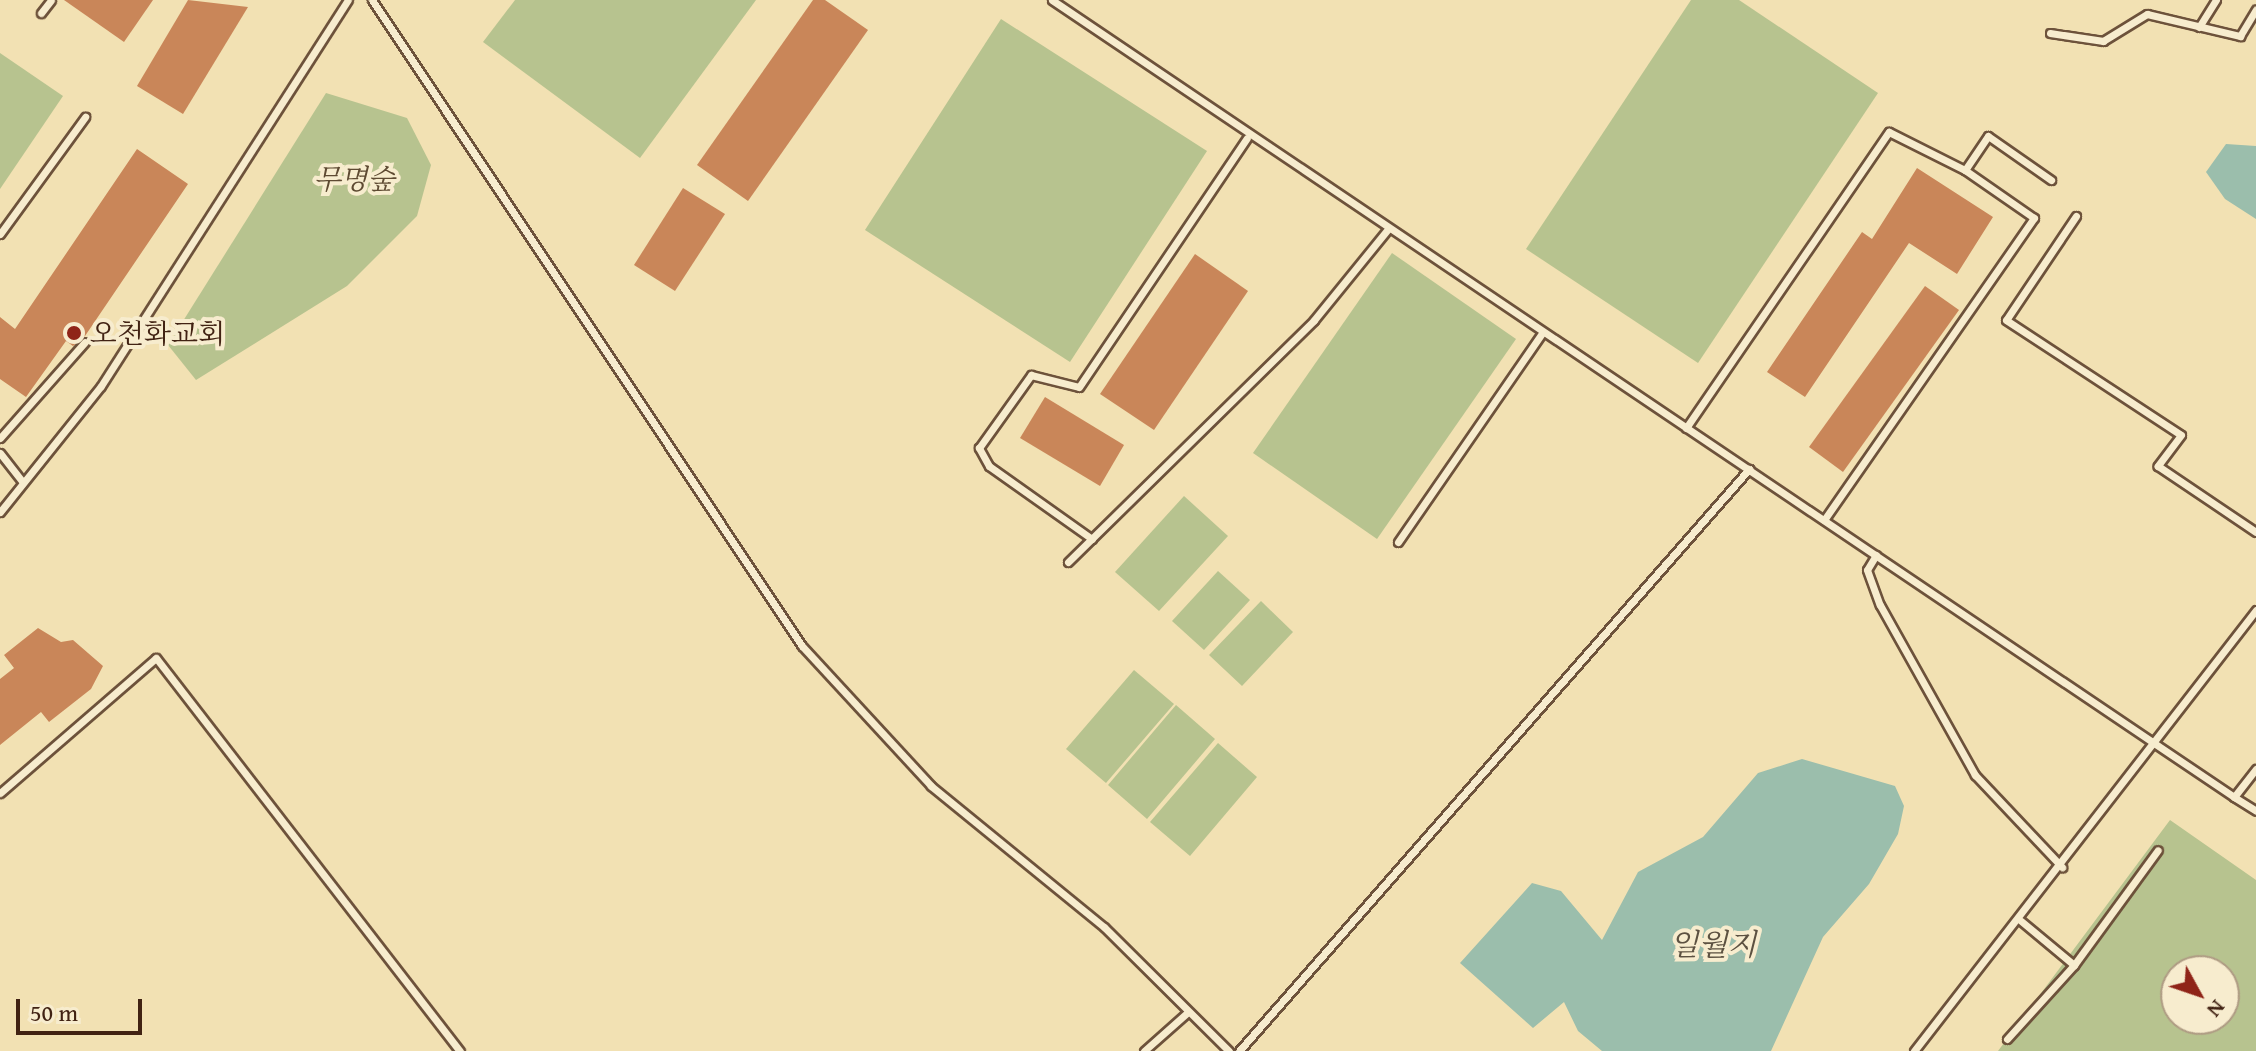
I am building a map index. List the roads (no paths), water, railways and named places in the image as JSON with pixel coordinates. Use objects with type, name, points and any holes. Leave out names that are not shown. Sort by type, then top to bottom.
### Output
[{"type":"lane","points":[[41,13],[51,0]]},
{"type":"lane","points":[[0,512],[101,386],[348,0]]},
{"type":"lane","points":[[372,0],[802,646],[931,786],[1104,927],[1229,1051]]},
{"type":"lane","points":[[1052,0],[1247,138],[1749,469],[2256,811]]},
{"type":"lane","points":[[2199,27],[2216,0]]},
{"type":"lane","points":[[2050,33],[2103,41],[2147,14],[2240,36],[2256,9]]},
{"type":"lane","points":[[0,234],[85,117]]},
{"type":"lane","points":[[1686,428],[1889,132],[1965,170],[2034,218],[1824,520]]},
{"type":"lane","points":[[1965,170],[1988,136],[2051,180]]},
{"type":"lane","points":[[1092,539],[989,466],[979,448],[1031,375],[1079,387],[1247,138]]},
{"type":"lane","points":[[2076,216],[2006,320],[2181,435],[2158,466],[2256,532]]},
{"type":"lane","points":[[1068,562],[1314,320],[1388,229]]},
{"type":"lane","points":[[1398,542],[1543,332]]},
{"type":"lane","points":[[0,438],[85,342]]},
{"type":"lane","points":[[0,453],[23,482]]},
{"type":"lane","points":[[1239,1051],[1749,469]]},
{"type":"lane","points":[[1876,555],[1867,570],[1880,605],[1975,775],[2062,867]]},
{"type":"lane","points":[[1914,1051],[2021,921],[2256,610]]},
{"type":"lane","points":[[0,793],[156,658],[460,1051]]},
{"type":"lane","points":[[2234,797],[2256,769]]},
{"type":"lane","points":[[2007,1039],[2074,965],[2158,850]]},
{"type":"lane","points":[[2021,921],[2074,965]]},
{"type":"lane","points":[[1144,1051],[1188,1012]]},
{"type":"water","points":[[2226,144],[2256,146],[2256,219],[2225,199],[2206,172]]},
{"type":"water","name":"일월지","points":[[1802,759],[1895,786],[1904,806],[1898,834],[1869,884],[1823,937],[1771,1051],[1602,1051],[1578,1031],[1564,1002],[1533,1028],[1460,963],[1532,883],[1561,891],[1602,940],[1638,872],[1703,837],[1758,773]]},
{"type":"place","name":"오천화교회","points":[[74,333]]},
{"type":"park label","name":"무명숲","points":[[354,179]]}]
